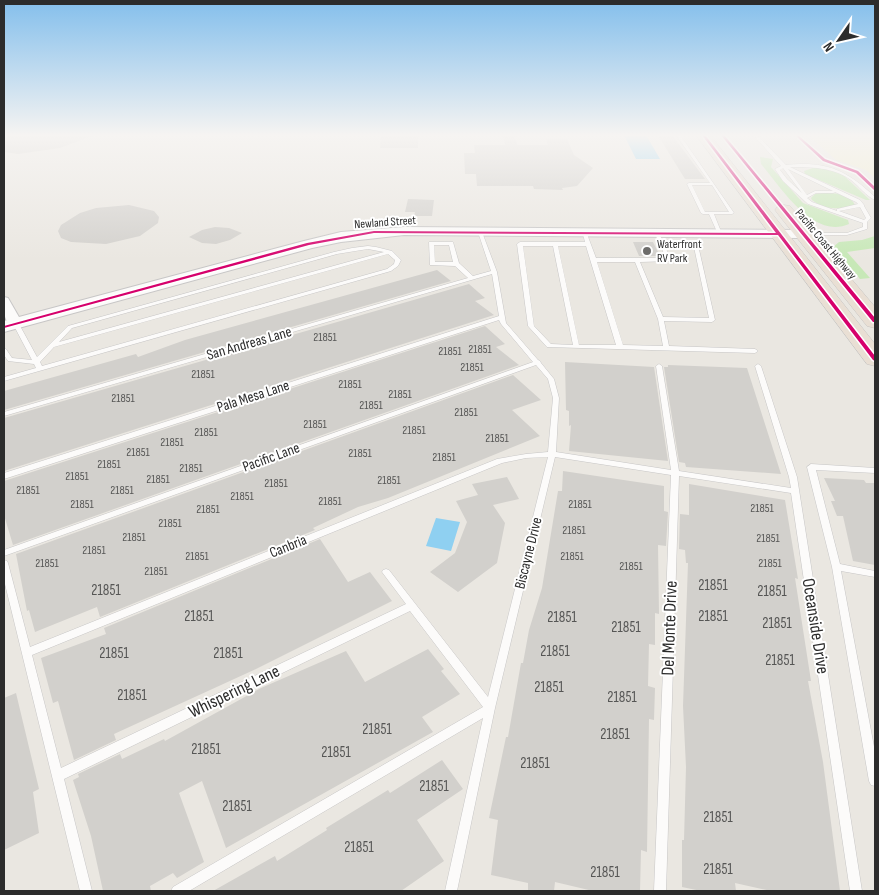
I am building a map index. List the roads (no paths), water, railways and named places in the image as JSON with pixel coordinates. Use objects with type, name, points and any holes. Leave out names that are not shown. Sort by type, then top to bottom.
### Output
[{"type":"highway","name":"Pacific Coast Highway","points":[[735,177],[875,359]]},
{"type":"highway","name":"Pacific Coast Highway","points":[[757,177],[875,321]]},
{"type":"street","name":"Newland Street","points":[[10,326],[341,237],[404,231],[480,232],[587,239],[660,240],[720,234],[804,234]]},
{"type":"street","points":[[4,301],[10,326]]},
{"type":"lane","points":[[708,177],[713,184],[732,213],[703,213],[689,184],[713,184]]},
{"type":"lane","points":[[783,177],[816,206],[865,222]]},
{"type":"lane","points":[[804,234],[855,233],[865,228],[865,222],[869,218],[858,200],[807,177]]},
{"type":"lane","points":[[852,177],[875,199]]},
{"type":"lane","points":[[805,196],[823,191],[845,194]]},
{"type":"lane","points":[[829,210],[848,210],[862,205]]},
{"type":"lane","points":[[711,213],[720,234]]},
{"type":"lane","name":"Biscayne Drive","points":[[451,891],[490,708],[552,454],[556,398],[551,379],[538,362],[507,330],[502,317],[494,272],[480,232]]},
{"type":"lane","points":[[620,347],[587,239],[555,244],[520,244],[531,326],[549,346],[755,351]]},
{"type":"lane","points":[[594,260],[669,260],[660,240]]},
{"type":"lane","points":[[660,240],[696,246],[712,320],[661,319]]},
{"type":"lane","points":[[456,264],[432,264],[431,243],[451,243],[456,264],[471,278]]},
{"type":"lane","points":[[555,244],[576,346]]},
{"type":"lane","points":[[4,350],[7,361],[36,362],[70,327],[336,253],[367,246],[385,249],[398,260],[396,265],[389,270],[4,379]]},
{"type":"lane","points":[[54,345],[390,252]]},
{"type":"lane","points":[[636,260],[661,319],[666,348]]},
{"type":"lane","name":"San Andreas Lane","points":[[4,414],[494,272]]},
{"type":"lane","name":"Pala Mesa Lane","points":[[4,476],[502,317]]},
{"type":"lane","points":[[10,326],[40,369]]},
{"type":"lane","name":"Pacific Lane","points":[[4,553],[538,362]]},
{"type":"lane","name":"Del Monte Drive","points":[[659,366],[675,473],[660,891]]},
{"type":"lane","name":"Oceanside Drive","points":[[758,366],[793,477],[856,891]]},
{"type":"lane","name":"Canbria","points":[[27,653],[500,461],[552,454],[794,491]]},
{"type":"lane","points":[[875,470],[811,467],[836,567],[875,781]]},
{"type":"lane","points":[[4,563],[86,891]]},
{"type":"lane","points":[[836,567],[875,574]]},
{"type":"lane","points":[[176,891],[490,708],[386,572]]},
{"type":"lane","name":"Whispering Lane","points":[[56,776],[411,606]]},
{"type":"water","points":[[436,518],[460,522],[451,551],[426,546]]},
{"type":"place","name":"Waterfront RV Park","points":[[647,251]]}]
